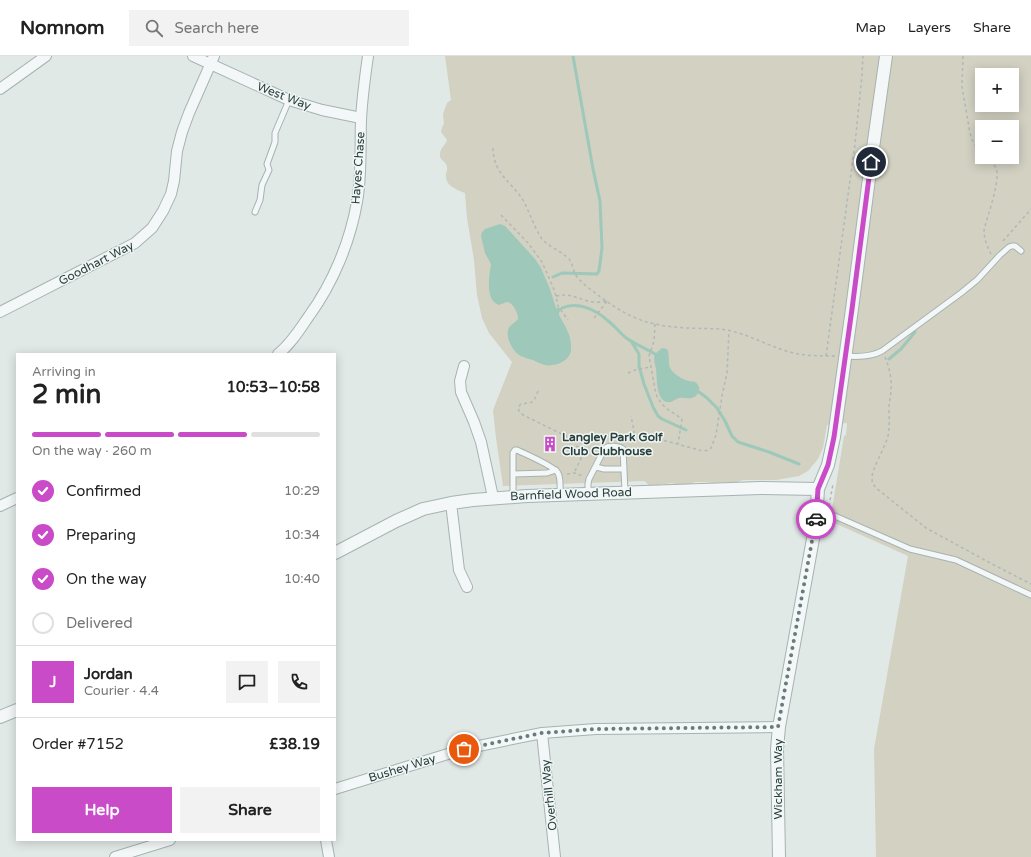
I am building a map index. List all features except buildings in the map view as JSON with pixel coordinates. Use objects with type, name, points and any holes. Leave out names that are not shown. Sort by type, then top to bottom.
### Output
[{"type":"street","points":[[0,89],[46,56]]},
{"type":"street","name":"West Way","points":[[193,56],[212,60],[289,100],[322,110],[361,118]]},
{"type":"street","name":"Hayes Chase","points":[[279,353],[297,333],[319,303],[338,264],[350,232],[357,201],[360,171],[361,118],[368,56]]},
{"type":"street","points":[[818,489],[832,452],[886,56]]},
{"type":"street","name":"Goodhart Way","points":[[0,312],[135,243],[152,228],[163,211],[171,194],[177,152],[182,132],[188,113],[212,60]]},
{"type":"street","points":[[464,366],[460,381],[461,392],[481,442],[494,497]]},
{"type":"street","name":"Barnfield Wood Road","points":[[336,552],[423,509],[451,503],[494,497],[761,488],[818,489]]},
{"type":"street","name":"Wickham Way","points":[[779,857],[778,727],[817,511],[818,489]]},
{"type":"street","points":[[0,506],[16,498]]},
{"type":"street","points":[[451,503],[459,570],[467,587]]},
{"type":"street","points":[[0,717],[16,710]]},
{"type":"street","name":"Bushey Way","points":[[336,789],[464,749],[542,733],[596,729],[778,727]]},
{"type":"street","name":"Overhill Way","points":[[542,733],[555,857]]},
{"type":"street","points":[[115,857],[137,854],[168,841]]},
{"type":"street","points":[[326,841],[329,857]]},
{"type":"lane","points":[[255,212],[260,200],[262,185],[268,170],[267,164],[275,142],[275,133],[289,100]]},
{"type":"lane","points":[[846,356],[872,355],[882,351],[977,280],[1009,247],[1015,246],[1021,251]]},
{"type":"lane","points":[[588,493],[589,479],[605,448],[609,446],[621,447],[623,449],[625,492]]},
{"type":"lane","points":[[513,496],[513,453],[515,450],[552,467],[557,472],[560,494]]},
{"type":"lane","points":[[596,467],[604,469],[623,469],[624,467]]},
{"type":"lane","points":[[513,474],[557,472]]},
{"type":"lane","points":[[817,511],[828,514],[910,550],[956,560],[1031,595]]},
{"type":"path","points":[[826,356],[855,144],[863,56]]},
{"type":"path","points":[[963,56],[962,87],[970,133],[975,145]]},
{"type":"path","points":[[493,148],[495,162],[498,168],[522,198],[542,239],[546,244],[566,257],[572,265],[576,275],[585,285],[607,301],[632,316],[654,324],[671,327],[735,331],[760,342],[793,353],[846,356]]},
{"type":"path","points":[[991,164],[995,168],[997,176],[984,230],[984,236],[992,256]]},
{"type":"path","points":[[500,215],[528,243],[539,258],[549,276],[558,306],[568,320]]},
{"type":"path","points":[[556,296],[566,295],[575,296],[589,301],[607,301]]},
{"type":"path","points":[[595,317],[607,301]]},
{"type":"path","points":[[654,324],[654,338],[650,353],[650,367],[657,397],[666,408],[682,418],[683,421],[678,444]]},
{"type":"path","points":[[623,440],[661,440],[703,452],[709,450],[713,445],[720,414],[727,369],[729,330]]},
{"type":"path","points":[[882,351],[891,383],[889,430],[887,440],[873,472],[873,484],[900,508],[926,528],[1031,584]]},
{"type":"path","points":[[628,373],[638,369],[650,367]]},
{"type":"path","points":[[538,391],[532,403],[520,405],[518,408],[523,416],[576,441],[593,439],[609,440]]},
{"type":"path","points":[[631,416],[634,441]]},
{"type":"path","points":[[574,473],[585,450],[576,446],[576,441]]},
{"type":"path","points":[[557,472],[574,473],[589,479]]},
{"type":"shaded area","points":[[445,56],[1031,56],[1031,857],[876,857],[874,749],[908,556],[830,521],[847,423],[827,425],[823,448],[818,459],[808,471],[799,476],[776,480],[743,480],[731,484],[724,482],[695,482],[680,486],[670,483],[650,486],[645,481],[503,486],[493,410],[512,362],[489,333],[482,318],[477,295],[465,193],[455,189],[449,184],[446,178],[447,165],[440,157],[441,150],[447,140],[441,132],[444,124],[443,114],[447,103],[451,100]]},
{"type":"shaded area","points":[[500,224],[505,226],[535,259],[541,268],[550,289],[556,308],[562,308],[559,315],[569,335],[571,349],[568,357],[558,364],[545,365],[521,356],[515,352],[511,345],[508,337],[508,330],[518,319],[517,314],[514,307],[510,303],[507,302],[499,305],[492,299],[489,288],[491,265],[485,253],[481,236],[485,229]]},
{"type":"shaded area","points":[[662,348],[667,349],[671,370],[676,375],[683,379],[696,382],[699,387],[699,391],[693,398],[679,398],[667,402],[661,397],[658,388],[654,358],[655,354]]},
{"type":"waterway","points":[[553,277],[562,273],[597,274],[599,271],[602,248],[600,201],[573,56]]},
{"type":"waterway","points":[[562,308],[568,306],[580,306],[592,310],[603,316],[628,339],[655,354]]},
{"type":"waterway","points":[[889,359],[901,349],[915,332]]},
{"type":"waterway","points":[[631,341],[639,354],[639,366],[644,384],[658,416],[686,430]]},
{"type":"waterway","points":[[699,392],[717,408],[732,436],[738,442],[799,464]]},
{"type":"way so far","points":[[464,749],[542,733],[596,729],[778,727],[816,519]]},
{"type":"place","name":"Langley Park Golf Club Clubhouse","points":[[550,444]]},
{"type":"route","points":[[816,519],[818,489],[832,452],[871,162]]}]
